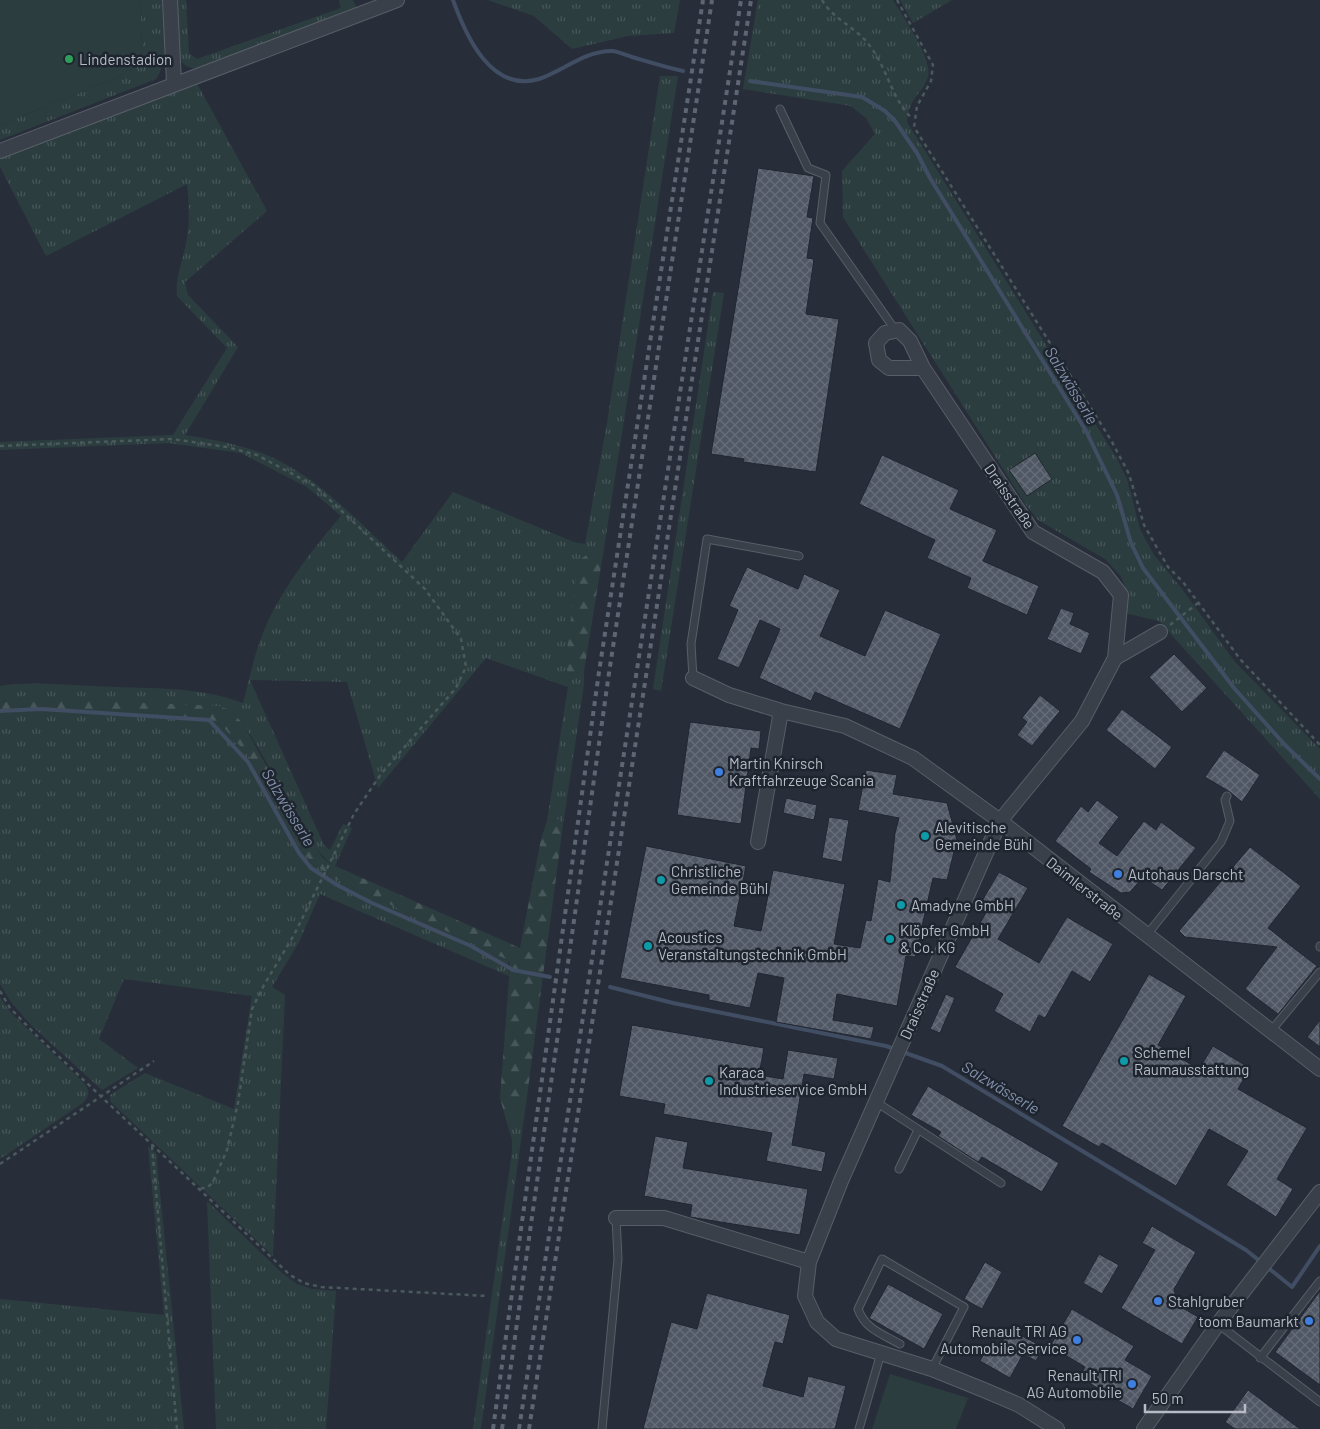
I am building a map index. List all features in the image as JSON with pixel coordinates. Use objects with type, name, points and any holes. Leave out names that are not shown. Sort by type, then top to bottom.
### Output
[{"type":"street","points":[[170,0],[174,83]]},
{"type":"street","points":[[0,151],[389,2]]},
{"type":"street","points":[[896,330],[885,333],[876,343],[879,360],[890,368],[923,368]]},
{"type":"street","name":"Draisstraße","points":[[896,330],[899,330],[910,341],[923,368],[1033,532],[1102,572],[1120,595],[1115,658],[1082,721],[1000,821],[894,1059],[809,1262],[805,1296],[817,1322],[836,1339],[932,1369],[1019,1405],[1057,1429]]},
{"type":"street","points":[[1115,658],[1160,632]]},
{"type":"street","name":"Daimlerstraße","points":[[693,678],[729,695],[781,711],[845,726],[913,758],[1000,821],[1320,1069]]},
{"type":"street","points":[[758,842],[781,711]]},
{"type":"street","points":[[1144,1429],[1218,1324],[1320,1192]]},
{"type":"street","points":[[616,1218],[664,1218],[809,1262]]},
{"type":"lane","points":[[780,109],[808,168],[826,175],[820,223],[896,330]]},
{"type":"lane","points":[[693,678],[691,644],[707,539],[799,556]]},
{"type":"lane","points":[[1146,936],[1221,842],[1230,821],[1225,800],[1227,796]]},
{"type":"lane","points":[[1270,1032],[1320,972]]},
{"type":"lane","points":[[876,1102],[1001,1183]]},
{"type":"lane","points":[[900,1169],[918,1130]]},
{"type":"lane","points":[[602,1429],[618,1259],[616,1218]]},
{"type":"lane","points":[[900,1344],[870,1328],[862,1320],[858,1309],[862,1296],[882,1259],[964,1307],[932,1369]]},
{"type":"lane","points":[[1260,1358],[1320,1281]]},
{"type":"lane","points":[[1218,1324],[1320,1402]]},
{"type":"lane","points":[[859,1429],[881,1352]]},
{"type":"path","points":[[822,0],[829,12],[855,29],[872,47],[886,71],[901,105],[914,120]]},
{"type":"path","points":[[897,0],[933,65],[931,81],[916,106],[914,127],[1111,440],[1129,474],[1144,525],[1158,551],[1240,660],[1320,745]]},
{"type":"path","points":[[0,446],[172,439],[227,447],[257,455],[315,486],[425,589],[461,639],[466,667],[456,688],[376,782],[341,836],[320,884],[252,1009],[238,1103],[228,1150],[213,1182],[208,1187],[198,1189]]},
{"type":"path","points":[[1160,632],[1197,604]]},
{"type":"path","points":[[0,991],[10,1008],[100,1097],[290,1275],[304,1283],[321,1286],[487,1296]]},
{"type":"path","points":[[0,1164],[154,1061]]},
{"type":"path","points":[[152,1144],[177,1429]]},
{"type":"green space","name":"Lindenstadion","points":[[0,0],[140,0],[142,52],[135,66],[118,77],[0,125]]},
{"type":"green space","points":[[140,0],[162,0],[165,51],[164,61],[156,79],[0,140],[0,125],[118,77],[135,66],[142,52]]},
{"type":"green space","points":[[175,0],[186,0],[189,53],[197,59],[341,8],[339,0],[353,0],[358,11],[198,69],[187,66],[180,59]]},
{"type":"green space","points":[[488,0],[680,0],[674,33],[628,36],[572,49],[534,16]]},
{"type":"green space","points":[[758,0],[893,0],[922,49],[928,69],[928,77],[910,107],[907,122],[1116,457],[1127,479],[1140,529],[1154,555],[1182,589],[1235,662],[1320,749],[1320,799],[1159,621],[1125,613],[1127,591],[1120,575],[1105,559],[1038,520],[1026,505],[843,217],[842,171],[875,134],[866,118],[851,106],[743,89]]},
{"type":"green space","points":[[900,0],[952,0],[913,23]]},
{"type":"green space","points":[[660,76],[678,76],[603,554],[588,554],[569,674],[584,671],[584,685],[563,825],[558,819],[547,821],[568,687],[486,658],[378,788],[347,682],[250,680],[324,845],[330,850],[343,824],[352,828],[335,866],[321,854],[310,839],[252,738],[232,711],[31,698],[0,702],[0,686],[34,684],[188,691],[207,693],[243,703],[257,650],[270,617],[297,572],[341,516],[307,487],[241,453],[168,443],[0,450],[0,442],[173,435],[227,348],[177,296],[177,282],[189,224],[187,184],[46,256],[0,167],[0,154],[195,80],[267,211],[185,282],[188,295],[238,347],[185,435],[250,449],[287,465],[333,498],[402,562],[453,492],[574,542],[585,544],[607,423]]},
{"type":"green space","points":[[713,292],[724,293],[661,691],[653,689]]},
{"type":"green space","points":[[588,554],[603,554],[584,671],[569,674],[565,666],[578,561]]},
{"type":"green space","points":[[31,698],[219,706],[232,711],[243,724],[292,812],[323,858],[335,866],[520,948],[541,839],[547,821],[558,819],[563,825],[526,1104],[521,1109],[503,1109],[500,1098],[510,965],[508,960],[334,878],[311,862],[299,846],[249,756],[218,721],[34,710],[0,713],[0,702]]},
{"type":"green space","points":[[34,710],[218,721],[249,756],[299,846],[311,862],[334,878],[508,960],[509,976],[320,894],[299,942],[272,987],[285,995],[273,1256],[110,1101],[110,1095],[145,1073],[234,1109],[252,996],[124,979],[99,1039],[138,1068],[102,1090],[32,1026],[10,1001],[0,984],[0,713]]},
{"type":"green space","points":[[0,997],[11,1013],[85,1084],[88,1089],[88,1096],[83,1103],[0,1159]]},
{"type":"green space","points":[[526,1104],[481,1429],[473,1429],[512,1152],[512,1140],[503,1109],[521,1109]]},
{"type":"green space","points":[[148,1146],[156,1153],[184,1429],[0,1429],[0,1299],[164,1315]]},
{"type":"green space","points":[[207,1201],[282,1273],[297,1284],[312,1289],[336,1291],[326,1429],[216,1429]]},
{"type":"green space","points":[[890,1374],[968,1398],[956,1429],[872,1429]]},
{"type":"building","points":[[758,168],[814,176],[807,217],[813,218],[807,258],[814,259],[806,314],[839,319],[816,472],[743,462],[744,459],[711,454]]},
{"type":"building","points":[[1035,453],[1052,479],[1027,496],[1009,470]]},
{"type":"building","points":[[882,455],[959,490],[950,509],[997,530],[983,561],[1039,586],[1027,615],[967,588],[971,578],[927,558],[935,540],[859,504]]},
{"type":"building","points":[[747,567],[798,589],[804,574],[840,590],[820,636],[865,656],[885,610],[941,634],[900,729],[815,692],[811,701],[759,678],[780,629],[760,620],[739,668],[717,659],[738,610],[729,606]]},
{"type":"building","points":[[1061,608],[1074,613],[1070,624],[1090,633],[1081,654],[1047,639]]},
{"type":"building","points":[[1174,654],[1207,688],[1182,712],[1149,677]]},
{"type":"building","points":[[1040,695],[1060,711],[1032,746],[1017,735],[1027,722],[1022,718]]},
{"type":"building","points":[[1122,709],[1172,747],[1155,769],[1106,730]]},
{"type":"building","points":[[690,722],[761,731],[759,749],[751,748],[741,824],[677,815]]},
{"type":"building","points":[[1224,750],[1260,775],[1242,802],[1230,792],[1205,777]]},
{"type":"building","points":[[866,770],[897,775],[893,794],[947,803],[957,840],[947,880],[933,878],[915,957],[906,956],[897,1006],[837,994],[833,1020],[874,1027],[871,1039],[776,1022],[784,978],[758,973],[750,1008],[709,1000],[709,995],[620,978],[646,846],[746,866],[734,926],[761,931],[773,870],[845,884],[834,944],[860,948],[866,920],[871,921],[878,879],[890,882],[895,833],[899,818],[858,810]]},
{"type":"building","points":[[786,798],[817,805],[814,820],[783,813]]},
{"type":"building","points":[[1097,800],[1119,817],[1099,843],[1117,856],[1144,821],[1156,830],[1161,822],[1196,848],[1162,890],[1143,877],[1130,892],[1121,893],[1089,872],[1091,869],[1055,841],[1081,806],[1088,812]]},
{"type":"building","points":[[829,817],[849,820],[842,862],[822,858]]},
{"type":"building","points":[[1250,847],[1301,886],[1268,928],[1317,966],[1278,1014],[1245,989],[1277,947],[1185,937],[1179,931]]},
{"type":"building","points":[[999,872],[1028,888],[998,939],[1039,963],[1067,917],[1113,944],[1090,982],[1072,971],[1045,1018],[1039,1015],[1030,1032],[994,1011],[1003,994],[955,967],[987,911],[979,906]]},
{"type":"building","points":[[1149,974],[1186,996],[1158,1045],[1199,1069],[1213,1046],[1250,1068],[1238,1089],[1307,1128],[1277,1179],[1293,1189],[1276,1217],[1226,1185],[1248,1151],[1209,1129],[1176,1186],[1102,1143],[1099,1147],[1062,1126]]},
{"type":"building","points":[[946,994],[955,998],[940,1033],[930,1029]]},
{"type":"building","points":[[1320,1020],[1320,1047],[1307,1037]]},
{"type":"building","name":"Karaca Industrieservice GmbH","points":[[632,1025],[764,1048],[759,1075],[783,1079],[788,1050],[838,1058],[834,1079],[804,1074],[792,1145],[826,1152],[822,1172],[766,1161],[772,1133],[663,1114],[665,1104],[619,1096]]},
{"type":"building","points":[[928,1086],[1059,1163],[1042,1192],[982,1157],[978,1162],[938,1136],[941,1132],[911,1115]]},
{"type":"building","points":[[655,1136],[688,1142],[683,1168],[808,1189],[800,1235],[690,1217],[692,1205],[644,1196]]},
{"type":"building","points":[[1152,1226],[1196,1252],[1174,1289],[1178,1305],[1198,1317],[1182,1344],[1121,1308],[1155,1250],[1142,1243]]},
{"type":"building","points":[[1099,1254],[1119,1265],[1102,1294],[1083,1283]]},
{"type":"building","points":[[985,1262],[1002,1272],[982,1309],[964,1299]]},
{"type":"building","points":[[888,1284],[943,1314],[924,1349],[869,1318]]},
{"type":"building","name":"toom Baumarkt","points":[[1320,1291],[1320,1385],[1275,1352]]},
{"type":"building","points":[[707,1293],[790,1315],[783,1344],[775,1342],[763,1386],[803,1397],[808,1376],[846,1386],[835,1429],[643,1429],[671,1322],[697,1329]]},
{"type":"building","points":[[1072,1309],[1134,1346],[1125,1360],[1152,1376],[1133,1409],[1079,1377],[1085,1367],[1050,1346]]},
{"type":"building","points":[[1009,1329],[1043,1347],[1036,1361],[1023,1354],[1010,1378],[980,1361],[989,1345],[998,1350]]},
{"type":"building","points":[[1248,1390],[1300,1429],[1235,1429],[1225,1422]]},
{"type":"waterway","name":"Salzwässerle","points":[[453,0],[473,45],[494,70],[507,78],[522,81],[539,79],[584,57],[613,51],[683,71]]},
{"type":"waterway","name":"Salzwässerle","points":[[750,81],[862,97],[885,111],[895,121],[917,153],[930,178],[1086,431],[1117,495],[1131,543],[1143,568],[1234,688],[1285,745],[1320,779]]},
{"type":"waterway","name":"Salzwässerle","points":[[0,711],[41,709],[209,720],[248,762],[299,853],[311,868],[337,885],[372,903],[471,946],[513,970],[550,977]]},
{"type":"waterway","name":"Salzwässerle","points":[[610,987],[673,1003],[886,1046],[942,1066],[1246,1250],[1292,1287],[1320,1246]]},
{"type":"railway","points":[[493,1429],[599,672],[703,0]]},
{"type":"railway","points":[[502,1429],[609,673],[712,0]]},
{"type":"railway","points":[[519,1429],[741,0]]},
{"type":"railway","points":[[529,1429],[751,0]]},
{"type":"place","name":"Lindenstadion","points":[[69,59]]},
{"type":"place","name":"Martin Knirsch Kraftfahrzeuge Scania","points":[[719,772]]},
{"type":"place","name":"Alevitische Gemeinde Bühl","points":[[925,836]]},
{"type":"place","name":"Autohaus Darscht","points":[[1118,874]]},
{"type":"place","name":"Christliche Gemeinde Bühl","points":[[661,880]]},
{"type":"place","name":"Amadyne GmbH","points":[[901,905]]},
{"type":"place","name":"Klöpfer GmbH & Co. KG","points":[[890,939]]},
{"type":"place","name":"Acoustics Veranstaltungstechnik GmbH","points":[[648,946]]},
{"type":"place","name":"Schemel Raumausstattung","points":[[1124,1061]]},
{"type":"place","name":"Karaca Industrieservice GmbH","points":[[709,1081]]},
{"type":"place","name":"Stahlgruber","points":[[1158,1301]]},
{"type":"place","name":"toom Baumarkt","points":[[1309,1321]]},
{"type":"place","name":"Renault TRI AG Automobile Service","points":[[1077,1340]]},
{"type":"place","name":"Renault TRI AG Automobile","points":[[1132,1384]]}]
